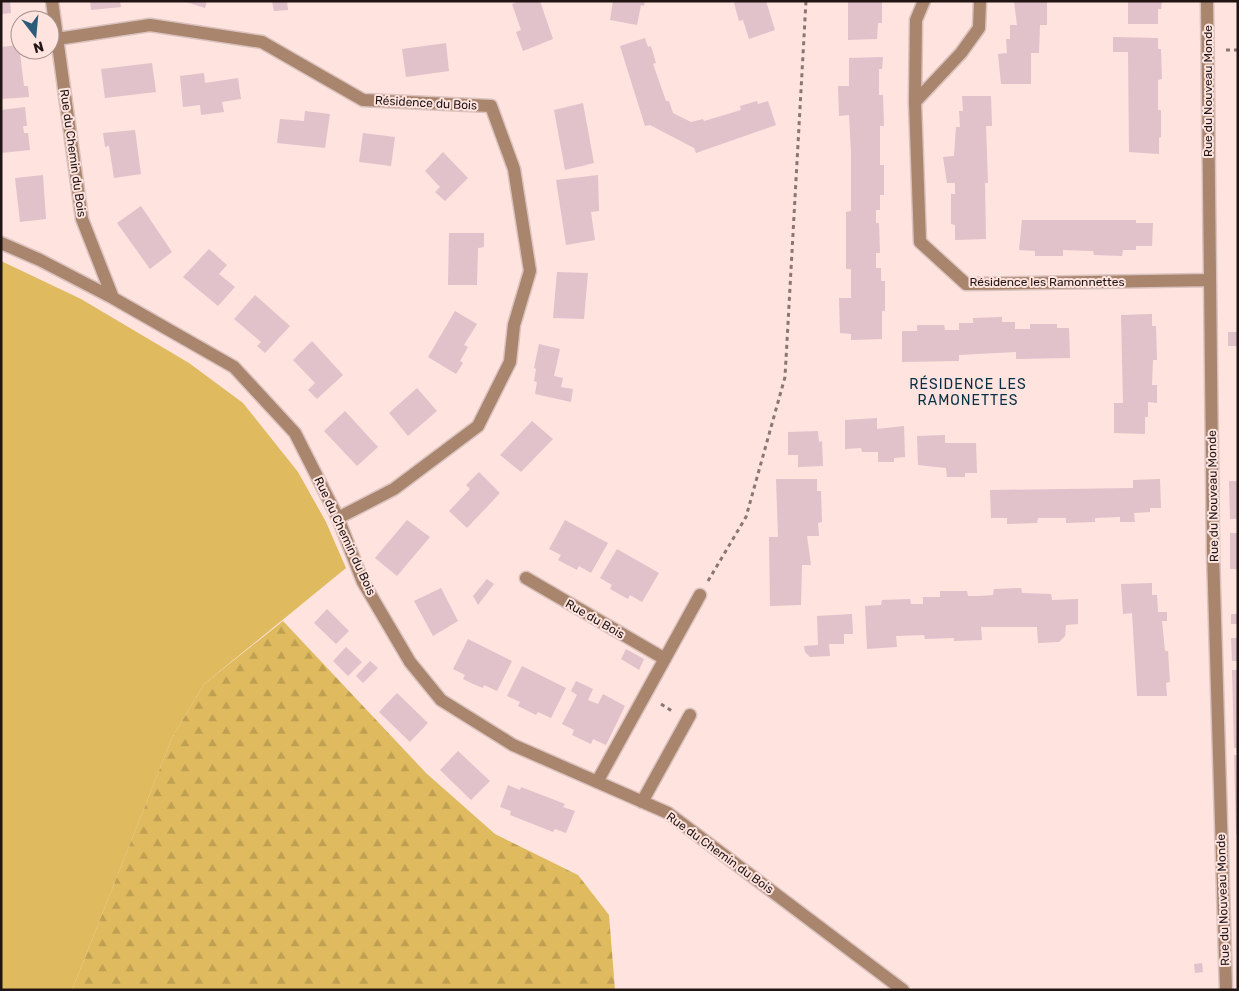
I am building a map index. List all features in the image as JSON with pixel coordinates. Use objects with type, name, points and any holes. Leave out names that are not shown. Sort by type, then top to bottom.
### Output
[{"type":"street","name":"Résidence les Ramonnettes","points":[[924,1],[916,20],[915,102],[920,242],[966,284],[1210,280]]},
{"type":"street","points":[[915,102],[962,52],[979,28],[980,1]]},
{"type":"street","name":"Rue du Nouveau Monde","points":[[1208,1],[1213,547],[1226,990]]},
{"type":"street","name":"Résidence du Bois","points":[[60,39],[150,25],[243,39],[262,42],[363,100],[491,106],[514,169],[530,271],[514,325],[510,362],[478,426],[394,489],[338,518]]},
{"type":"street","name":"Rue du Chemin du Bois","points":[[60,60],[82,219],[113,298],[234,367],[295,433],[338,518],[363,582],[410,662],[441,700],[513,745],[668,813],[902,990]]},
{"type":"street","points":[[1,243],[40,260],[113,298]]},
{"type":"street","name":"Rue du Bois","points":[[526,578],[664,659]]},
{"type":"street","points":[[597,782],[700,595]]},
{"type":"street","points":[[642,802],[689,717]]},
{"type":"path","points":[[700,595],[746,517],[785,377],[806,1]]},
{"type":"path","points":[[645,695],[689,717]]},
{"type":"green space","points":[[1,261],[81,299],[189,363],[243,403],[298,472],[326,522],[346,568],[204,684],[172,738],[72,990],[1,990]]},
{"type":"green space","points":[[283,621],[426,773],[495,834],[578,875],[609,915],[615,990],[72,990],[172,738],[204,684]]},
{"type":"building","points":[[1,1],[10,1],[10,13],[1,14]]},
{"type":"building","points":[[90,1],[120,1],[121,7],[91,10]]},
{"type":"building","points":[[183,1],[207,1],[205,8]]},
{"type":"building","points":[[272,1],[287,1],[288,10],[274,11]]},
{"type":"building","points":[[520,1],[540,1],[553,39],[523,51],[516,32],[521,30],[512,4]]},
{"type":"building","points":[[613,1],[645,1],[644,6],[641,5],[637,25],[610,20]]},
{"type":"building","points":[[737,1],[766,1],[775,30],[749,39],[743,20],[739,21],[734,3]]},
{"type":"building","points":[[848,1],[882,1],[882,23],[878,23],[877,39],[848,40]]},
{"type":"building","points":[[1014,1],[1047,1],[1047,25],[1040,25],[1039,53],[1031,53],[1031,84],[1001,84],[998,54],[1007,53],[1006,39],[1010,39],[1010,25],[1017,25]]},
{"type":"building","points":[[1128,1],[1162,1],[1161,9],[1158,9],[1158,24],[1128,24]]},
{"type":"building","points":[[1113,37],[1158,38],[1158,49],[1161,49],[1162,79],[1158,80],[1158,110],[1161,110],[1159,154],[1129,152],[1128,52],[1113,52]]},
{"type":"building","points":[[645,38],[648,47],[651,46],[656,63],[653,64],[666,101],[669,101],[673,113],[691,122],[703,119],[704,121],[741,110],[740,106],[757,101],[758,104],[768,101],[776,125],[696,153],[694,148],[650,125],[645,126],[620,46]]},
{"type":"building","points":[[446,43],[449,71],[406,77],[402,49]]},
{"type":"building","points":[[10,46],[10,60],[21,60],[24,86],[28,86],[29,97],[1,99],[1,47]]},
{"type":"building","points":[[883,57],[882,69],[879,69],[879,95],[883,95],[884,126],[880,126],[880,165],[884,165],[884,195],[880,195],[880,210],[876,210],[876,223],[879,223],[880,253],[876,253],[876,268],[881,268],[881,281],[885,281],[885,311],[882,311],[882,339],[851,340],[851,334],[840,333],[839,298],[851,298],[851,269],[846,269],[846,212],[851,211],[851,153],[849,115],[839,116],[838,86],[849,86],[849,58]]},
{"type":"building","points":[[152,63],[156,92],[105,98],[101,69]]},
{"type":"building","points":[[204,73],[205,83],[238,78],[241,99],[222,102],[224,112],[201,115],[200,105],[183,107],[180,76]]},
{"type":"building","points":[[962,96],[991,96],[992,126],[986,126],[988,183],[985,183],[986,239],[955,240],[955,225],[951,224],[951,194],[955,194],[955,183],[947,183],[943,157],[954,156],[956,127],[960,127],[959,111],[963,111]]},
{"type":"building","points":[[583,103],[594,163],[565,170],[554,110]]},
{"type":"building","points":[[25,107],[27,126],[23,126],[24,133],[28,133],[30,150],[1,153],[1,110]]},
{"type":"building","points":[[305,111],[330,114],[325,148],[277,143],[280,119],[304,121]]},
{"type":"building","points":[[135,130],[141,174],[114,178],[109,146],[105,147],[103,133]]},
{"type":"building","points":[[363,133],[395,137],[391,166],[359,162]]},
{"type":"building","points":[[443,152],[468,178],[445,201],[435,192],[440,187],[425,171]]},
{"type":"building","points":[[43,175],[46,219],[20,222],[15,178]]},
{"type":"building","points":[[598,175],[599,211],[591,212],[595,240],[566,245],[556,180]]},
{"type":"building","points":[[141,206],[172,252],[150,269],[117,223]]},
{"type":"building","points":[[1022,220],[1136,220],[1136,223],[1153,223],[1152,246],[1136,246],[1136,250],[1123,250],[1122,256],[1094,255],[1093,251],[1063,250],[1063,256],[1035,256],[1035,251],[1019,250]]},
{"type":"building","points":[[449,233],[484,233],[484,247],[478,248],[477,285],[448,285]]},
{"type":"building","points":[[209,249],[227,265],[219,274],[235,287],[218,306],[183,277]]},
{"type":"building","points":[[557,272],[588,273],[584,319],[553,318]]},
{"type":"building","points":[[255,295],[290,326],[265,353],[257,346],[261,342],[234,319]]},
{"type":"building","points":[[455,311],[477,324],[464,345],[468,347],[460,361],[463,363],[456,374],[428,357]]},
{"type":"building","points":[[1152,314],[1152,326],[1156,326],[1157,360],[1153,360],[1152,385],[1157,385],[1157,403],[1148,402],[1148,417],[1145,417],[1145,434],[1114,433],[1114,403],[1123,403],[1121,315]]},
{"type":"building","points":[[1002,317],[1002,322],[1015,322],[1015,329],[1030,329],[1030,324],[1057,324],[1057,328],[1069,328],[1070,358],[1016,359],[1016,352],[959,355],[959,361],[902,362],[902,331],[917,331],[917,325],[944,325],[945,330],[959,330],[959,323],[973,323],[973,318]]},
{"type":"building","points":[[1228,332],[1238,332],[1238,346],[1228,346]]},
{"type":"building","points":[[312,341],[343,375],[317,399],[308,390],[315,383],[293,360]]},
{"type":"building","points":[[539,344],[560,349],[554,376],[563,378],[561,387],[573,389],[571,402],[535,394],[537,382],[534,381],[536,369],[534,368]]},
{"type":"building","points":[[417,388],[437,411],[408,436],[389,413]]},
{"type":"building","points":[[345,411],[378,447],[357,466],[324,431]]},
{"type":"building","points":[[877,418],[877,429],[904,426],[905,457],[894,458],[894,462],[878,462],[878,452],[862,452],[861,448],[845,449],[845,420]]},
{"type":"building","points":[[532,421],[553,439],[521,472],[500,455]]},
{"type":"building","points":[[818,431],[819,442],[822,441],[823,466],[798,467],[798,455],[788,455],[788,432]]},
{"type":"building","points":[[945,435],[945,443],[976,443],[977,473],[965,473],[965,477],[947,477],[946,468],[918,465],[917,436]]},
{"type":"building","points":[[479,472],[500,493],[467,528],[449,511],[470,489],[466,485]]},
{"type":"building","points":[[776,479],[817,479],[817,491],[821,491],[822,522],[818,523],[819,536],[807,536],[811,565],[802,565],[801,605],[770,606],[769,537],[778,537]]},
{"type":"building","points":[[1160,479],[1161,508],[1150,508],[1150,512],[1134,513],[1135,522],[1120,522],[1120,517],[1095,518],[1095,522],[1066,523],[1066,518],[1038,518],[1037,523],[1007,524],[1007,518],[991,518],[990,490],[1133,488],[1133,480]]},
{"type":"building","points":[[1229,481],[1238,481],[1238,519],[1230,519]]},
{"type":"building","points":[[407,520],[430,537],[397,576],[375,558]]},
{"type":"building","points":[[565,520],[608,543],[591,573],[579,566],[577,570],[558,560],[561,555],[549,549]]},
{"type":"building","points":[[1230,533],[1238,533],[1238,569],[1230,569]]},
{"type":"building","points":[[617,549],[659,573],[642,602],[630,595],[628,599],[610,589],[612,585],[600,578]]},
{"type":"building","points":[[487,579],[494,584],[478,605],[473,596]]},
{"type":"building","points":[[1152,583],[1152,595],[1157,595],[1158,612],[1167,612],[1167,621],[1162,621],[1165,651],[1168,651],[1170,682],[1166,683],[1167,696],[1137,696],[1132,613],[1123,614],[1121,584]]},
{"type":"building","points":[[441,588],[458,621],[433,636],[414,601]]},
{"type":"building","points":[[1021,588],[1022,593],[1051,594],[1052,600],[1078,599],[1078,624],[1066,625],[1065,636],[1059,642],[1038,643],[1037,627],[981,627],[982,640],[954,641],[954,638],[925,639],[924,635],[896,636],[897,647],[867,649],[865,606],[881,605],[882,600],[910,599],[911,604],[923,604],[923,597],[940,597],[940,591],[967,591],[968,596],[980,596],[993,595],[994,589]]},
{"type":"building","points":[[327,609],[349,631],[336,644],[314,623]]},
{"type":"building","points":[[852,614],[853,634],[844,634],[844,644],[829,644],[830,656],[810,657],[805,652],[804,646],[818,645],[817,616]]},
{"type":"building","points":[[1231,614],[1238,614],[1238,624],[1231,624]]},
{"type":"building","points":[[1231,638],[1238,638],[1238,661],[1232,661]]},
{"type":"building","points":[[468,639],[512,661],[497,691],[484,685],[483,688],[463,679],[465,675],[453,669]]},
{"type":"building","points":[[346,647],[362,662],[348,676],[333,661]]},
{"type":"building","points":[[626,649],[644,659],[639,670],[621,659]]},
{"type":"building","points":[[370,661],[378,668],[363,683],[356,676]]},
{"type":"building","points":[[522,666],[566,688],[551,718],[538,712],[536,715],[518,706],[520,702],[507,696]]},
{"type":"building","points":[[1232,670],[1238,670],[1238,748],[1234,748]]},
{"type":"building","points":[[576,681],[593,689],[588,700],[598,704],[603,694],[625,706],[606,745],[593,739],[591,744],[572,735],[574,730],[562,724],[577,695],[571,691]]},
{"type":"building","points":[[397,693],[428,723],[410,742],[379,712]]},
{"type":"building","points":[[458,751],[490,781],[471,800],[440,770]]},
{"type":"building","points":[[1234,755],[1238,755],[1238,835],[1236,835]]},
{"type":"building","points":[[508,785],[520,790],[521,787],[565,804],[563,807],[575,811],[566,833],[555,829],[553,832],[510,815],[511,811],[500,807]]},
{"type":"building","points":[[1202,963],[1203,972],[1195,973],[1194,964]]},
{"type":"district","name":"RÉSIDENCE LES RAMONETTES","points":[[968,392]]}]
